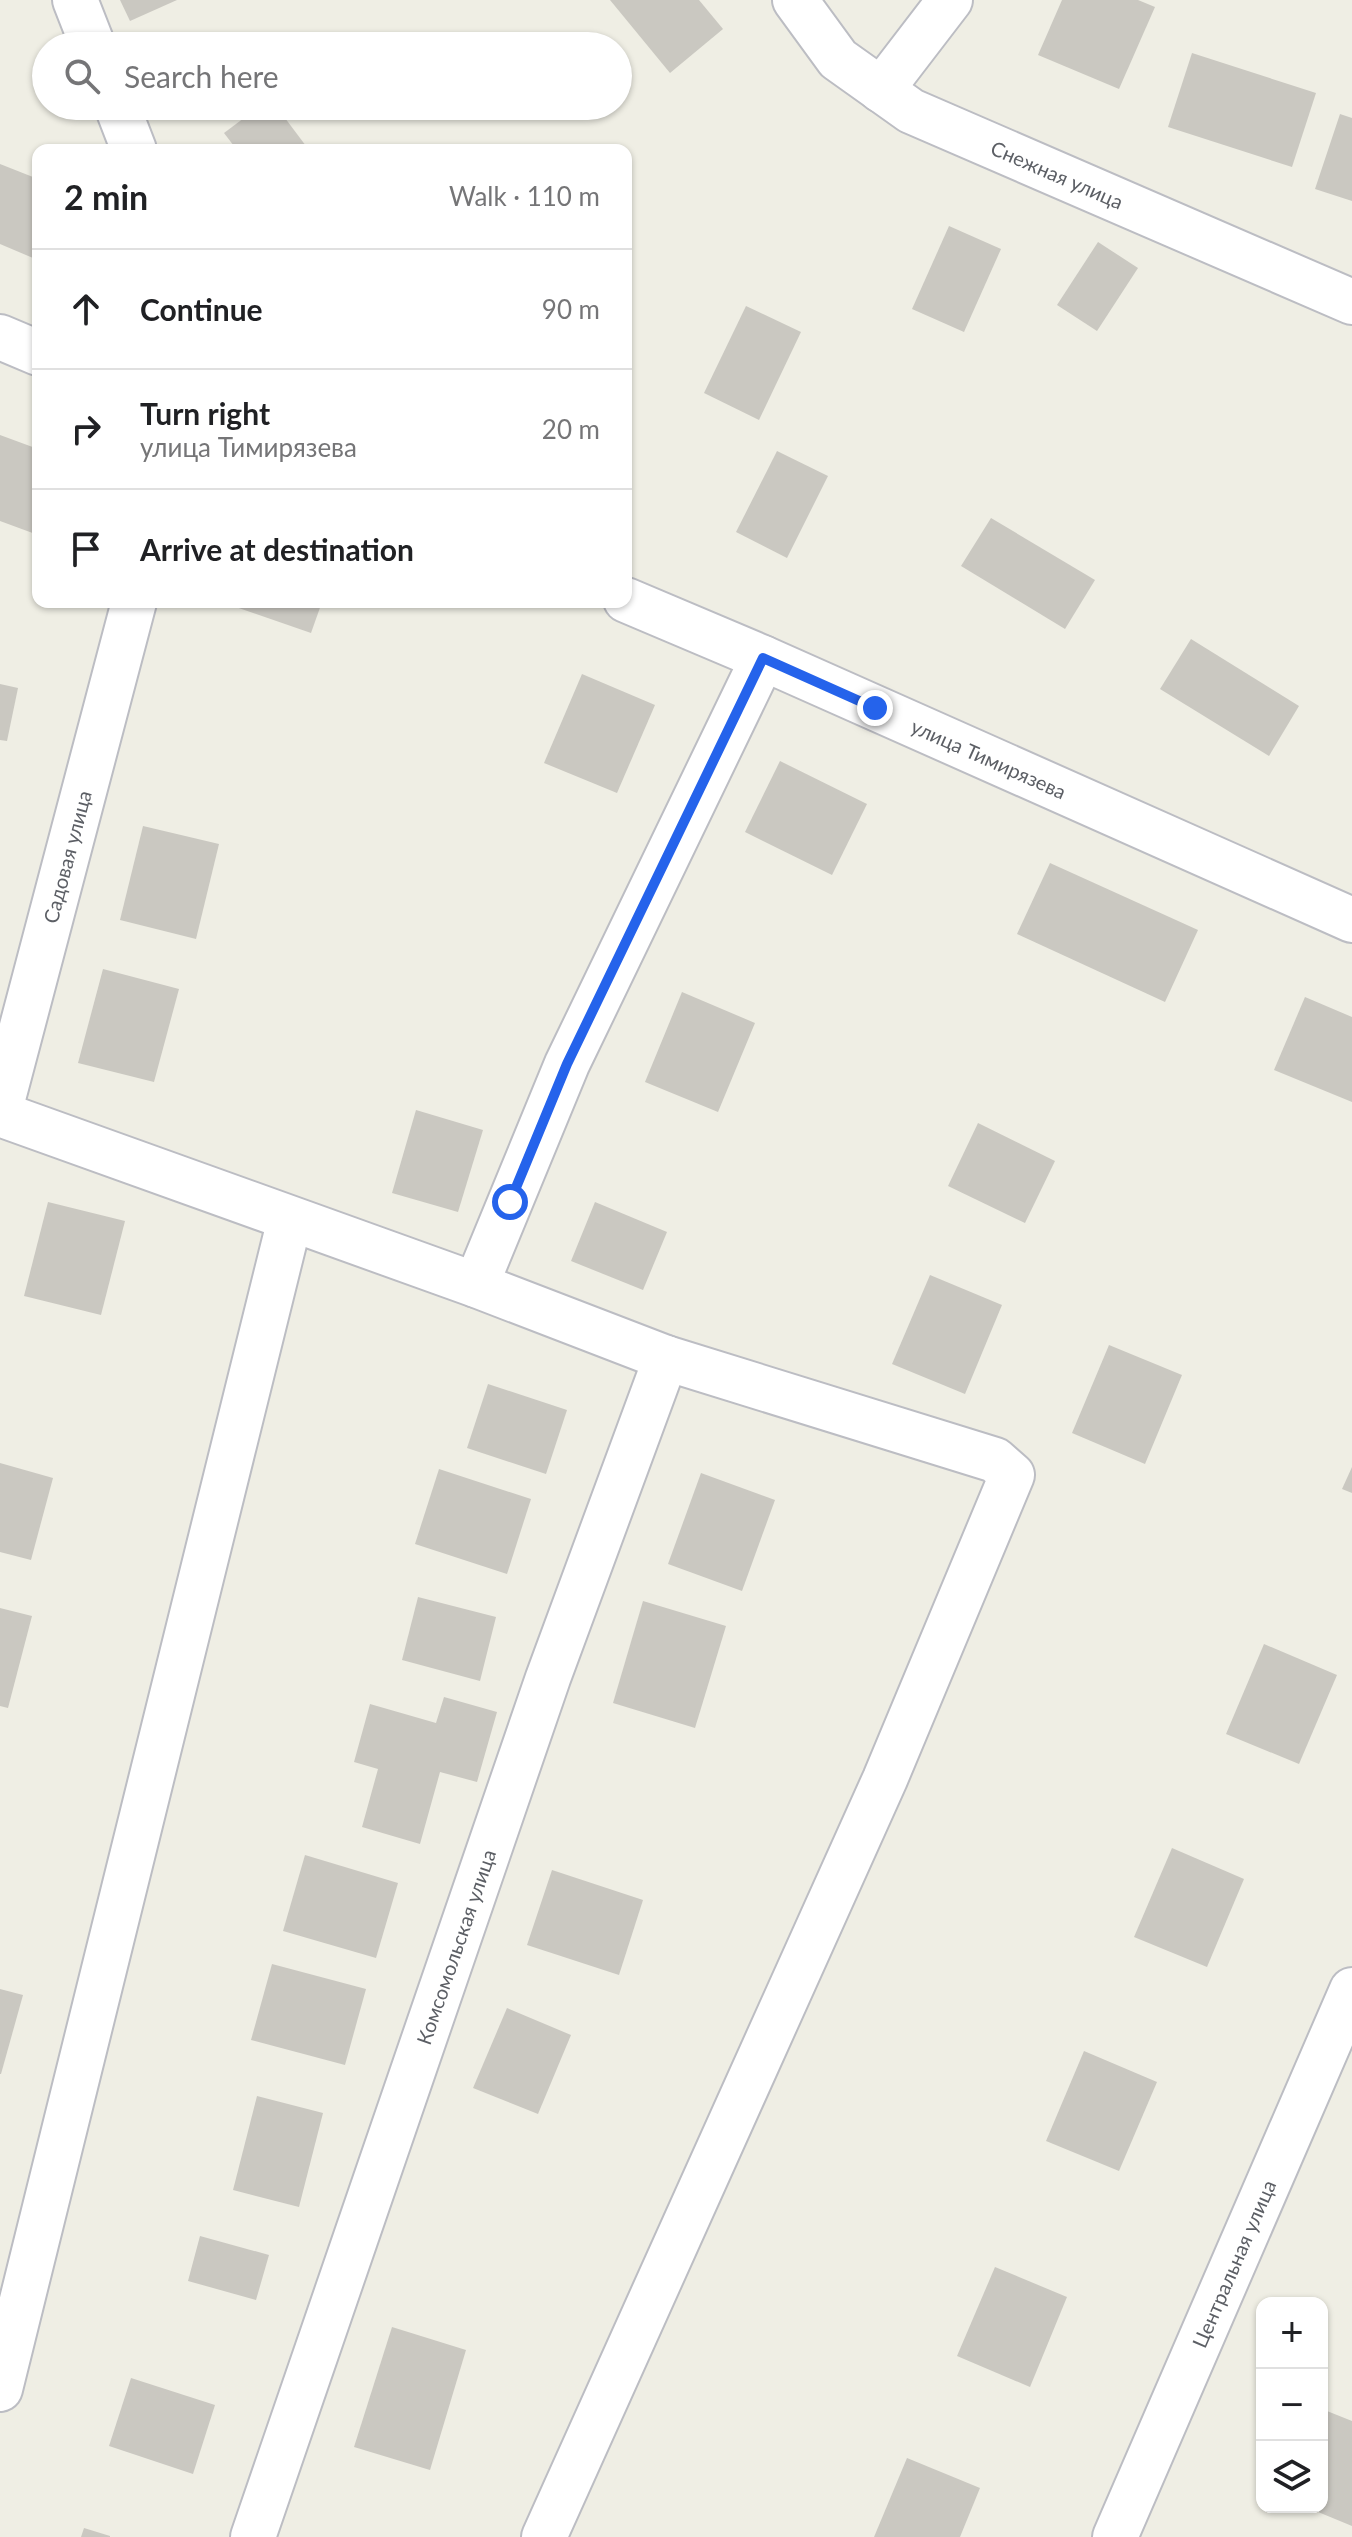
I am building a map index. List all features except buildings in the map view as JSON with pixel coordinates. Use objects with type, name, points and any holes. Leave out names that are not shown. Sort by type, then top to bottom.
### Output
[{"type":"street","points":[[75,0],[88,32]]},
{"type":"street","name":"Снежная улица","points":[[795,0],[838,59],[911,111],[1352,302]]},
{"type":"street","points":[[881,90],[950,0]]},
{"type":"street","points":[[122,120],[132,144]]},
{"type":"street","points":[[0,337],[32,350]]},
{"type":"street","name":"улица Тимирязева","points":[[632,603],[1352,920]]},
{"type":"street","name":"Садовая улица","points":[[0,1112],[132,608]]},
{"type":"street","points":[[476,1285],[567,1064],[763,658]]},
{"type":"street","points":[[0,1112],[476,1285],[666,1358],[995,1460],[1012,1475],[885,1779],[544,2537]]},
{"type":"street","points":[[0,2389],[290,1219]]},
{"type":"street","name":"Комсомольская улица","points":[[253,2537],[548,1678],[666,1358]]},
{"type":"street","name":"Центральная улица","points":[[1115,2537],[1352,1990]]},
{"type":"route","points":[[510,1202],[567,1064],[763,658],[875,708]]}]
